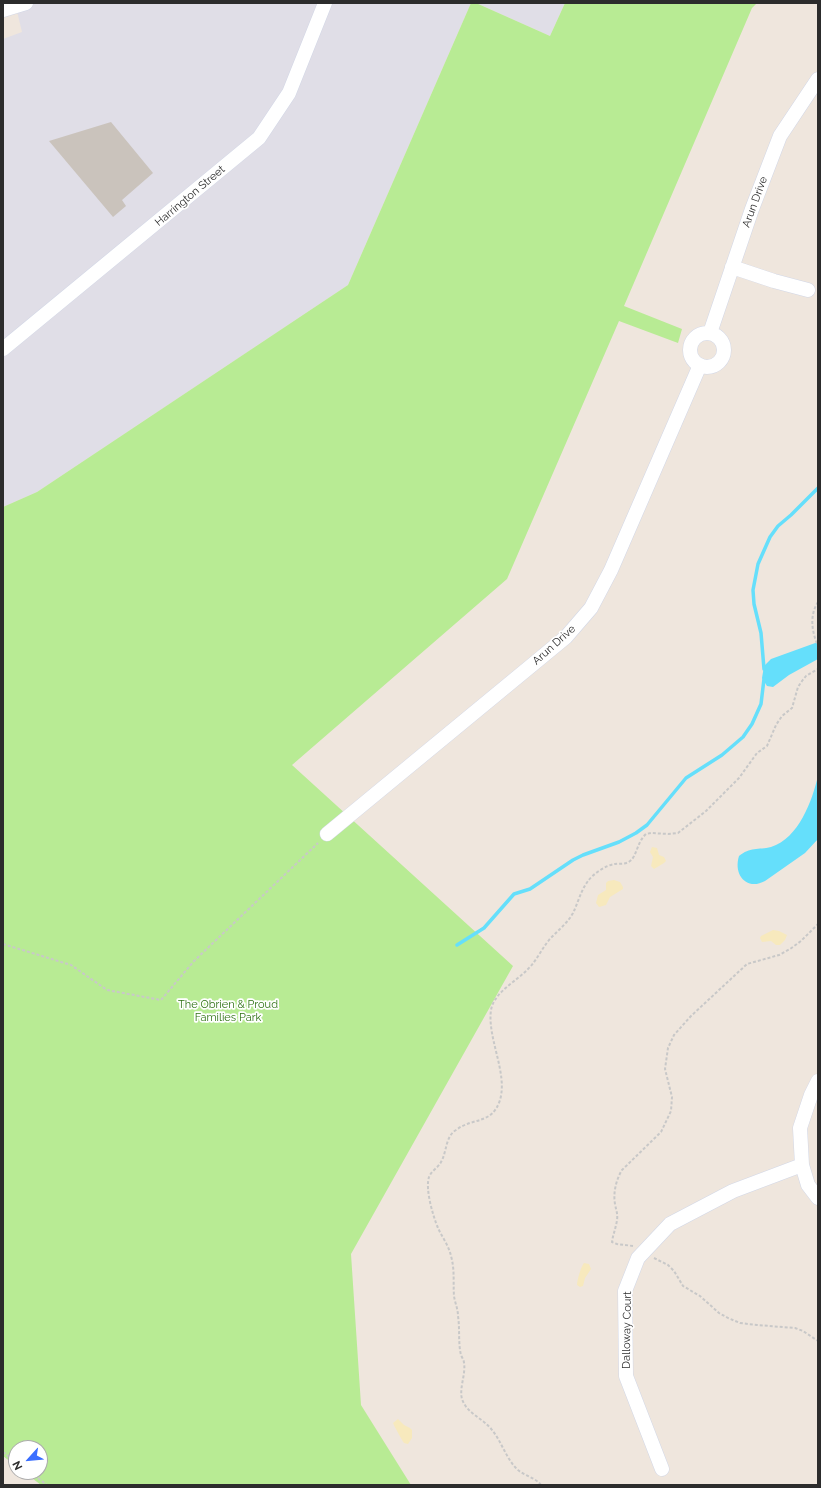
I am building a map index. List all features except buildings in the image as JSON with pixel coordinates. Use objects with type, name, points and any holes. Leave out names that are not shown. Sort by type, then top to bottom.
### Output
[{"type":"street","points":[[3,10],[26,3]]},
{"type":"street","name":"Harrington Street","points":[[3,349],[259,138],[289,93],[324,3]]},
{"type":"street","name":"Arun Drive","points":[[710,333],[752,209],[780,136],[816,86]]},
{"type":"street","points":[[732,267],[774,281],[808,290]]},
{"type":"street","points":[[704,333],[715,335],[722,343],[724,349],[721,360],[712,366],[700,365],[695,362],[690,351],[693,340],[698,335],[704,333]]},
{"type":"street","name":"Arun Drive","points":[[327,834],[566,637],[591,608],[611,570],[700,365]]},
{"type":"street","points":[[818,1081],[811,1094],[800,1128],[802,1164],[808,1185],[818,1198]]},
{"type":"street","name":"Dalloway Court","points":[[662,1469],[626,1376],[625,1291],[638,1258],[670,1224],[734,1191],[802,1164]]},
{"type":"path","points":[[818,602],[815,607],[812,620],[818,646]]},
{"type":"path","points":[[541,1485],[538,1481],[528,1477],[517,1469],[507,1456],[493,1431],[488,1425],[469,1411],[462,1397],[464,1363],[461,1355],[458,1315],[454,1299],[454,1268],[451,1255],[435,1220],[428,1190],[430,1173],[437,1168],[441,1162],[453,1131],[489,1116],[495,1112],[498,1105],[502,1091],[502,1083],[495,1053],[491,1011],[496,1000],[510,983],[521,976],[533,963],[548,941],[566,922],[572,914],[588,881],[594,875],[609,865],[632,860],[641,839],[646,834],[673,834],[684,830],[734,784],[752,759],[767,746],[782,716],[792,708],[798,687],[802,681],[806,676],[818,669]]},
{"type":"path","points":[[3,944],[71,965],[107,990],[162,1000],[194,961],[327,834]]},
{"type":"path","points":[[818,924],[808,935],[790,949],[747,964],[691,1016],[674,1035],[668,1048],[665,1069],[672,1097],[671,1111],[661,1132],[622,1170],[619,1176],[614,1204],[618,1213],[612,1242],[617,1244],[632,1245],[668,1265],[674,1271],[683,1286],[700,1296],[719,1313],[728,1318],[740,1323],[795,1328],[818,1340]]},
{"type":"shaded area","points":[[15,3],[471,3],[348,285],[37,492],[3,507],[3,39],[22,32]]},
{"type":"shaded area","points":[[476,3],[565,3],[550,36]]},
{"type":"green space","name":"The Obrien & Proud Families Park","points":[[471,3],[476,3],[550,36],[565,3],[757,3],[752,8],[624,306],[682,329],[678,343],[619,321],[507,579],[292,765],[513,966],[351,1254],[361,1405],[411,1485],[41,1485],[34,1480],[48,1480],[48,1440],[8,1440],[8,1460],[3,1456],[3,507],[37,492],[348,285]]},
{"type":"sand","points":[[652,847],[657,848],[659,855],[664,857],[666,861],[654,869],[651,866],[653,857],[650,852]]},
{"type":"sand","points":[[614,880],[620,882],[623,889],[610,897],[606,905],[599,907],[596,903],[598,895],[606,890],[606,883],[608,881]]},
{"type":"sand","points":[[773,930],[787,935],[785,940],[780,945],[776,945],[771,941],[762,942],[760,938]]},
{"type":"sand","points":[[584,1263],[589,1264],[591,1269],[585,1278],[583,1286],[580,1287],[577,1283],[580,1270]]},
{"type":"sand","points":[[398,1419],[412,1430],[412,1438],[408,1444],[404,1443],[393,1423]]},
{"type":"water","points":[[818,642],[818,659],[789,675],[773,687],[767,686],[762,678],[764,666],[771,659]]},
{"type":"water","points":[[818,776],[818,839],[805,853],[765,881],[758,884],[747,882],[740,875],[738,869],[739,856],[747,851],[771,847],[789,836],[803,818]]},
{"type":"waterway","points":[[764,669],[761,633],[754,604],[753,590],[758,564],[770,537],[778,526],[818,488]]},
{"type":"waterway","points":[[457,945],[484,928],[514,894],[530,889],[573,860],[619,842],[647,825],[686,778],[722,755],[743,737],[752,724],[761,704],[764,679]]}]
